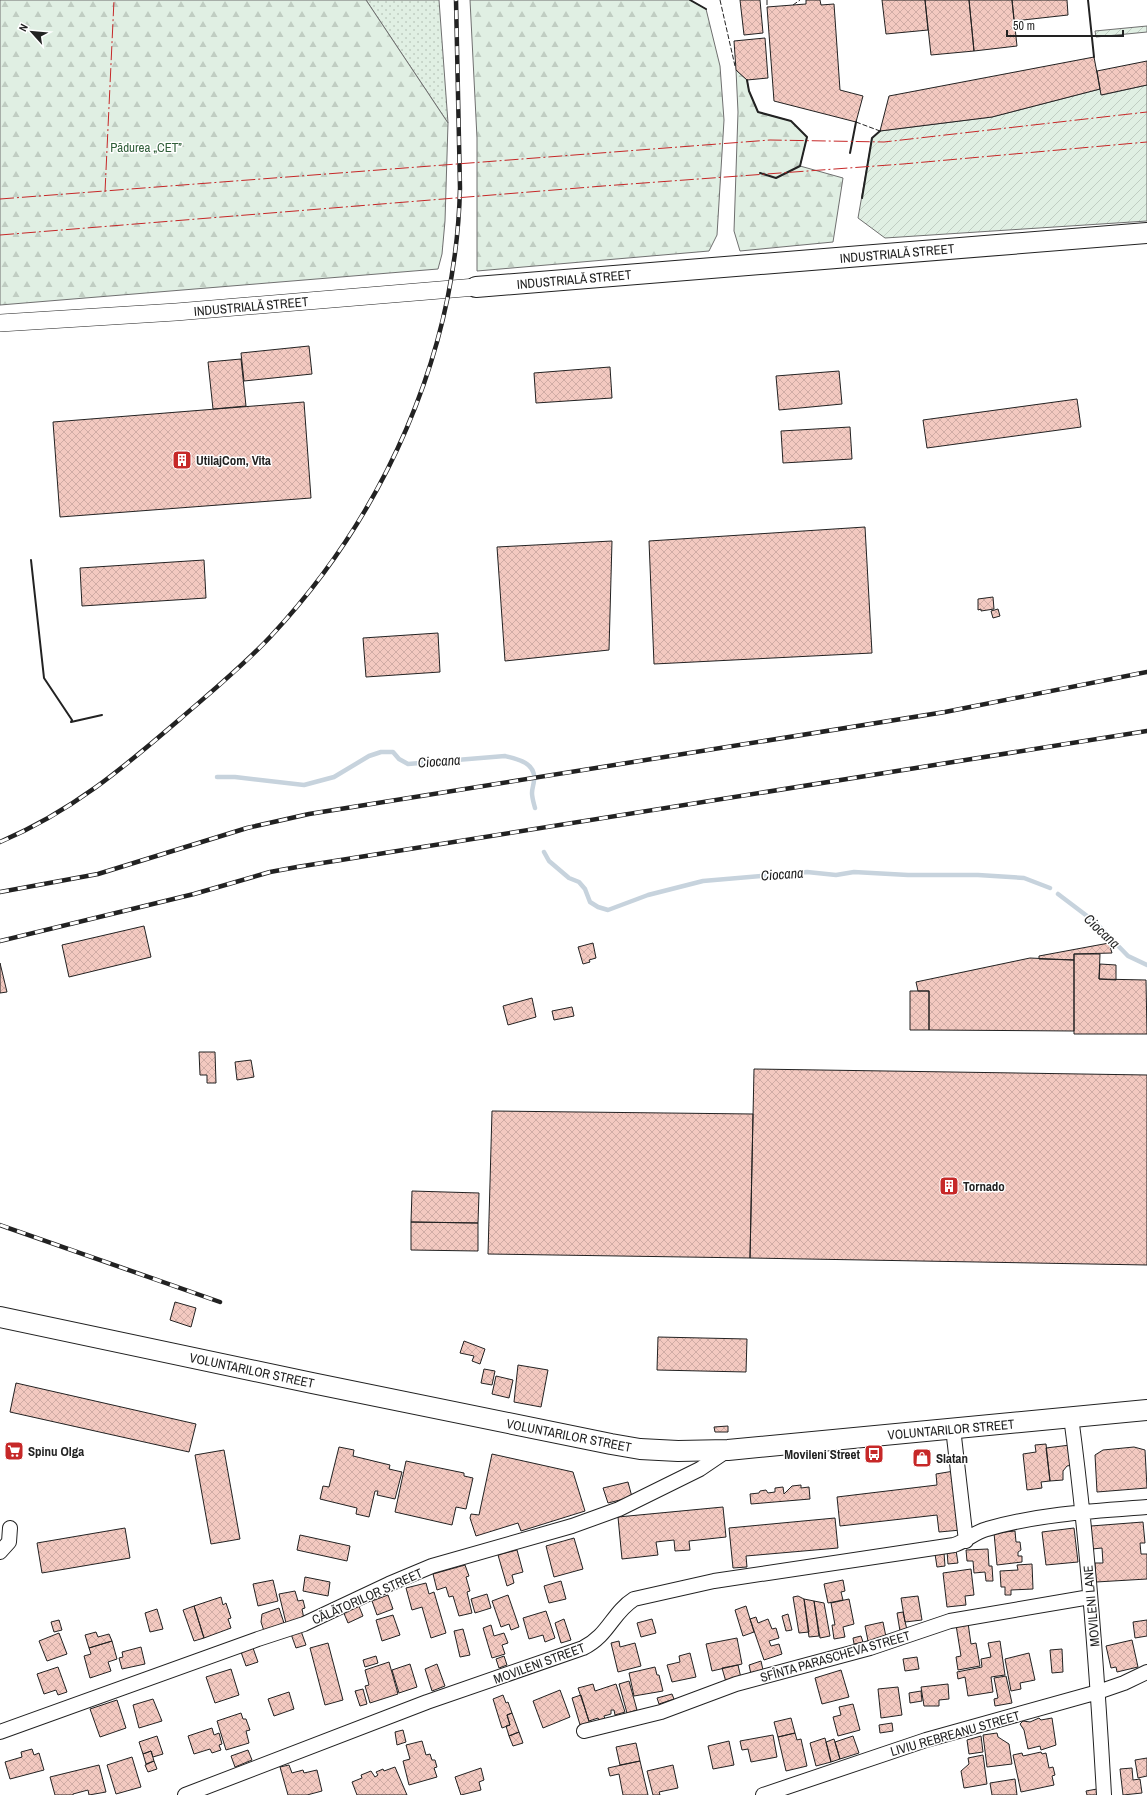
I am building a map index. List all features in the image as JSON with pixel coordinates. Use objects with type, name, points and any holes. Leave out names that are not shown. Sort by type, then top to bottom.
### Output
[{"type":"main road","name":"INDUSTRIALĂ STREET","points":[[476,287],[1147,233]]},
{"type":"main road","name":"VOLUNTARILOR STREET","points":[[0,1316],[582,1439],[640,1449],[678,1451],[728,1450],[1147,1410]]},
{"type":"street","name":"INDUSTRIALĂ STREET","points":[[0,322],[176,312],[476,287]]},
{"type":"street","name":"MOVILENI LANE","points":[[1071,1417],[1084,1512],[1098,1692],[1104,1795]]},
{"type":"street","points":[[953,1428],[966,1541]]},
{"type":"street","name":"CĂLĂTORILOR STREET","points":[[0,1732],[304,1624],[389,1584],[432,1566],[572,1526],[619,1509],[700,1469],[728,1450]]},
{"type":"street","name":"MOVILENI STREET","points":[[185,1795],[428,1702],[583,1648],[598,1639],[625,1605],[634,1599],[714,1581],[954,1545],[966,1541],[986,1529],[1028,1520],[1084,1512],[1147,1508]]},
{"type":"street","points":[[0,1552],[8,1542],[10,1528]]},
{"type":"street","name":"SFÎNTA PARASCHEVA STREET","points":[[584,1731],[661,1712],[736,1684],[870,1648],[950,1621],[1090,1597]]},
{"type":"street","name":"LIVIU REBREANU STREET","points":[[763,1795],[926,1740],[1098,1692],[1124,1683],[1147,1672]]},
{"type":"green space","name":"Pădurea „CET”","points":[[0,0],[366,0],[448,123],[445,221],[442,254],[438,269],[0,305]]},
{"type":"green space","points":[[366,0],[439,0],[448,123]]},
{"type":"green space","points":[[470,0],[690,0],[706,9],[720,66],[724,120],[717,235],[709,251],[477,271],[477,138]]},
{"type":"green space","points":[[1147,26],[1147,32],[1096,37],[1095,31]]},
{"type":"green space","points":[[736,70],[747,80],[749,91],[758,112],[791,121],[807,137],[800,166],[843,178],[833,242],[740,251],[734,231],[738,112]]},
{"type":"green space","points":[[1147,85],[1147,221],[885,238],[858,218],[872,138],[880,131],[992,117],[1100,89],[1102,95]]},
{"type":"building","points":[[740,0],[760,0],[763,33],[744,35]]},
{"type":"building","points":[[806,0],[820,0],[821,5],[834,4],[840,90],[863,96],[856,122],[774,101],[767,7],[806,4]]},
{"type":"building","points":[[882,0],[925,0],[928,30],[886,34]]},
{"type":"building","points":[[925,0],[969,0],[974,51],[931,55]]},
{"type":"building","points":[[969,0],[1012,0],[1017,46],[974,51]]},
{"type":"building","points":[[1012,0],[1067,0],[1068,15],[1014,21]]},
{"type":"building","points":[[765,38],[768,78],[747,80],[736,70],[734,41]]},
{"type":"building","points":[[1094,57],[1100,89],[992,117],[880,131],[889,96]]},
{"type":"building","points":[[1147,61],[1147,85],[1101,95],[1097,71]]},
{"type":"building","points":[[309,346],[312,374],[244,381],[241,353]]},
{"type":"building","points":[[241,359],[246,406],[213,409],[208,362]]},
{"type":"building","points":[[610,367],[612,398],[536,403],[534,373]]},
{"type":"building","points":[[839,371],[842,404],[779,410],[776,376]]},
{"type":"building","points":[[1077,399],[1081,427],[927,448],[923,420]]},
{"type":"building","name":"UtilajCom, Vita","points":[[304,402],[311,498],[60,517],[53,422]]},
{"type":"building","points":[[850,427],[852,459],[783,463],[781,431]]},
{"type":"building","points":[[865,527],[872,653],[654,664],[649,541]]},
{"type":"building","points":[[612,541],[609,650],[505,661],[497,547]]},
{"type":"building","points":[[204,560],[206,598],[82,606],[80,568]]},
{"type":"building","points":[[993,597],[994,609],[978,610],[978,599]]},
{"type":"building","points":[[998,609],[1000,616],[993,618],[991,611]]},
{"type":"building","points":[[438,633],[440,672],[366,677],[363,638]]},
{"type":"building","points":[[144,926],[151,957],[69,977],[62,945]]},
{"type":"building","points":[[593,943],[596,958],[583,964],[578,947]]},
{"type":"building","points":[[1109,943],[1112,953],[1074,954],[1074,960],[1039,959],[1039,956]]},
{"type":"building","points":[[1074,954],[1100,954],[1099,979],[1146,980],[1147,1034],[1074,1034]]},
{"type":"building","points":[[1030,958],[1074,960],[1074,1031],[929,1030],[929,991],[918,991],[916,982]]},
{"type":"building","points":[[0,963],[7,992],[0,993]]},
{"type":"building","points":[[1100,964],[1116,965],[1116,980],[1099,979]]},
{"type":"building","points":[[910,991],[929,991],[929,1030],[910,1030]]},
{"type":"building","points":[[532,998],[536,1017],[508,1025],[503,1006]]},
{"type":"building","points":[[572,1007],[574,1016],[554,1020],[552,1011]]},
{"type":"building","points":[[199,1052],[215,1052],[216,1083],[207,1083],[207,1075],[200,1075]]},
{"type":"building","points":[[251,1060],[254,1077],[237,1080],[235,1062]]},
{"type":"building","name":"Tornado","points":[[754,1069],[1147,1075],[1147,1265],[750,1258]]},
{"type":"building","points":[[492,1111],[753,1114],[750,1258],[488,1254]]},
{"type":"building","points":[[412,1191],[479,1193],[478,1223],[411,1222]]},
{"type":"building","points":[[411,1222],[478,1223],[478,1251],[411,1250]]},
{"type":"building","points":[[175,1302],[196,1308],[191,1327],[170,1320]]},
{"type":"building","points":[[658,1337],[747,1339],[746,1372],[657,1370]]},
{"type":"building","points":[[464,1341],[485,1349],[480,1364],[472,1361],[474,1356],[460,1353]]},
{"type":"building","points":[[518,1365],[548,1370],[541,1407],[514,1402]]},
{"type":"building","points":[[484,1369],[495,1371],[492,1385],[481,1383]]},
{"type":"building","points":[[496,1376],[513,1380],[509,1398],[492,1394]]},
{"type":"building","points":[[16,1383],[196,1424],[189,1452],[10,1412]]},
{"type":"building","points":[[728,1426],[728,1432],[715,1432],[714,1427]]},
{"type":"building","points":[[1046,1444],[1050,1481],[1041,1482],[1042,1488],[1027,1490],[1023,1454],[1036,1452],[1035,1445]]},
{"type":"building","points":[[1070,1445],[1072,1465],[1067,1466],[1063,1471],[1063,1480],[1050,1481],[1046,1448]]},
{"type":"building","points":[[339,1447],[354,1450],[353,1456],[390,1465],[389,1469],[402,1472],[395,1499],[377,1495],[378,1491],[375,1491],[369,1517],[356,1514],[357,1508],[320,1499],[323,1486],[329,1487]]},
{"type":"building","points":[[1134,1447],[1145,1450],[1147,1488],[1097,1492],[1095,1455],[1103,1450]]},
{"type":"building","points":[[224,1450],[240,1539],[211,1544],[195,1455]]},
{"type":"building","points":[[492,1454],[573,1472],[585,1511],[521,1531],[518,1523],[476,1536],[470,1518],[471,1514],[479,1515]]},
{"type":"building","points":[[406,1461],[464,1473],[464,1476],[473,1478],[466,1509],[456,1507],[452,1525],[395,1512]]},
{"type":"building","points":[[954,1471],[961,1530],[939,1532],[937,1515],[840,1526],[837,1497],[937,1485],[936,1474]]},
{"type":"building","points":[[628,1482],[632,1497],[608,1503],[603,1488]]},
{"type":"building","points":[[801,1485],[801,1488],[809,1487],[810,1499],[751,1504],[750,1494],[759,1493],[760,1491],[766,1490],[768,1493],[775,1492],[775,1488],[783,1487],[784,1494],[792,1486]]},
{"type":"building","points":[[723,1507],[726,1537],[689,1541],[690,1550],[675,1551],[674,1540],[656,1542],[658,1555],[622,1559],[618,1517]]},
{"type":"building","points":[[835,1518],[838,1548],[746,1556],[747,1567],[733,1568],[729,1528]]},
{"type":"building","points":[[1143,1522],[1145,1543],[1140,1543],[1141,1554],[1147,1554],[1147,1579],[1096,1582],[1095,1563],[1103,1563],[1102,1548],[1092,1549],[1091,1526]]},
{"type":"building","points":[[125,1528],[130,1558],[42,1573],[37,1543]]},
{"type":"building","points":[[1074,1528],[1078,1562],[1046,1565],[1042,1532]]},
{"type":"building","points":[[1015,1531],[1016,1542],[1020,1542],[1021,1550],[1018,1552],[1018,1556],[1022,1556],[1022,1562],[997,1565],[994,1533]]},
{"type":"building","points":[[300,1535],[350,1546],[347,1561],[297,1550]]},
{"type":"building","points":[[574,1538],[583,1569],[554,1577],[546,1546]]},
{"type":"building","points":[[988,1549],[989,1566],[992,1566],[993,1581],[986,1581],[985,1572],[974,1573],[973,1561],[967,1561],[966,1550]]},
{"type":"building","points":[[517,1550],[523,1572],[512,1575],[514,1583],[507,1586],[498,1555]]},
{"type":"building","points":[[956,1550],[958,1563],[948,1564],[947,1551]]},
{"type":"building","points":[[944,1553],[945,1566],[937,1567],[935,1554]]},
{"type":"building","points":[[1032,1564],[1033,1589],[1011,1590],[1011,1595],[1005,1595],[1005,1587],[1001,1587],[1000,1571],[1018,1570],[1017,1565]]},
{"type":"building","points":[[465,1565],[469,1576],[466,1577],[470,1591],[467,1592],[472,1613],[459,1616],[453,1596],[449,1597],[446,1587],[437,1590],[433,1574]]},
{"type":"building","points":[[971,1569],[974,1595],[965,1596],[966,1605],[947,1607],[943,1573]]},
{"type":"building","points":[[305,1577],[330,1582],[328,1596],[303,1591]]},
{"type":"building","points":[[273,1580],[278,1601],[258,1606],[253,1584]]},
{"type":"building","points":[[843,1580],[845,1591],[841,1592],[843,1600],[828,1603],[824,1584]]},
{"type":"building","points":[[561,1581],[566,1599],[549,1603],[544,1586]]},
{"type":"building","points":[[426,1583],[429,1594],[434,1592],[446,1633],[431,1638],[422,1607],[412,1610],[406,1588]]},
{"type":"building","points":[[295,1591],[298,1601],[303,1600],[305,1608],[302,1609],[304,1619],[286,1623],[279,1594]]},
{"type":"building","points":[[487,1594],[491,1608],[475,1613],[471,1599]]},
{"type":"building","points":[[388,1595],[393,1609],[377,1615],[372,1601]]},
{"type":"building","points":[[508,1595],[519,1627],[511,1630],[509,1624],[501,1627],[492,1601]]},
{"type":"building","points":[[798,1596],[804,1599],[809,1632],[799,1633],[793,1597]]},
{"type":"building","points":[[918,1596],[922,1620],[905,1622],[901,1598]]},
{"type":"building","points":[[221,1597],[223,1605],[226,1603],[231,1618],[228,1619],[231,1628],[204,1638],[194,1606]]},
{"type":"building","points":[[804,1599],[814,1601],[819,1636],[809,1637]]},
{"type":"building","points":[[849,1599],[854,1624],[843,1627],[845,1637],[834,1639],[832,1625],[835,1625],[831,1603]]},
{"type":"building","points":[[814,1601],[824,1603],[830,1636],[820,1638]]},
{"type":"building","points":[[358,1604],[363,1616],[348,1623],[343,1611]]},
{"type":"building","points":[[194,1606],[204,1638],[194,1641],[183,1610]]},
{"type":"building","points":[[746,1606],[754,1632],[743,1636],[735,1610]]},
{"type":"building","points":[[279,1608],[284,1623],[264,1631],[261,1622],[262,1614]]},
{"type":"building","points":[[157,1609],[163,1629],[150,1632],[145,1613]]},
{"type":"building","points":[[546,1611],[555,1638],[545,1642],[543,1635],[529,1639],[523,1618]]},
{"type":"building","points":[[903,1612],[907,1630],[900,1631],[897,1613]]},
{"type":"building","points":[[788,1614],[792,1630],[786,1631],[782,1616]]},
{"type":"building","points":[[393,1615],[400,1635],[382,1641],[376,1620]]},
{"type":"building","points":[[756,1617],[758,1623],[768,1619],[772,1629],[776,1628],[779,1638],[769,1641],[771,1646],[779,1644],[782,1654],[764,1660],[750,1619]]},
{"type":"building","points":[[564,1619],[571,1640],[561,1643],[555,1623]]},
{"type":"building","points":[[652,1619],[656,1633],[641,1637],[637,1623]]},
{"type":"building","points":[[59,1620],[62,1630],[54,1632],[51,1622]]},
{"type":"building","points":[[1147,1620],[1147,1636],[1135,1638],[1133,1622]]},
{"type":"building","points":[[883,1622],[886,1637],[868,1641],[865,1626]]},
{"type":"building","points":[[968,1623],[971,1644],[976,1643],[980,1666],[958,1670],[956,1657],[961,1656],[956,1625]]},
{"type":"building","points":[[491,1625],[494,1636],[504,1633],[508,1643],[502,1645],[505,1654],[492,1658],[483,1628]]},
{"type":"building","points":[[463,1629],[470,1655],[460,1657],[454,1631]]},
{"type":"building","points":[[301,1631],[306,1645],[296,1648],[291,1634]]},
{"type":"building","points":[[96,1632],[98,1637],[109,1634],[112,1641],[89,1648],[85,1635]]},
{"type":"building","points":[[59,1633],[67,1654],[47,1661],[39,1641]]},
{"type":"building","points":[[861,1636],[863,1642],[854,1644],[853,1638]]},
{"type":"building","points":[[737,1638],[742,1664],[712,1671],[706,1644]]},
{"type":"building","points":[[1132,1640],[1138,1667],[1117,1672],[1116,1667],[1111,1668],[1106,1646]]},
{"type":"building","points":[[112,1641],[117,1659],[108,1662],[111,1671],[90,1678],[84,1656],[91,1654],[89,1648]]},
{"type":"building","points":[[619,1641],[620,1647],[635,1643],[641,1666],[618,1672],[611,1643]]},
{"type":"building","points":[[1000,1641],[1005,1675],[991,1677],[993,1692],[968,1696],[965,1677],[958,1679],[957,1672],[982,1667],[981,1659],[991,1657],[988,1643]]},
{"type":"building","points":[[328,1643],[343,1700],[325,1705],[310,1648]]},
{"type":"building","points":[[141,1647],[145,1664],[122,1669],[119,1658],[123,1657],[122,1652]]},
{"type":"building","points":[[253,1648],[258,1662],[246,1666],[241,1652]]},
{"type":"building","points":[[1062,1649],[1063,1672],[1052,1673],[1050,1650]]},
{"type":"building","points":[[690,1653],[696,1677],[672,1682],[667,1665],[680,1662],[679,1656]]},
{"type":"building","points":[[1029,1653],[1035,1680],[1020,1683],[1021,1689],[1011,1691],[1005,1659]]},
{"type":"building","points":[[376,1656],[378,1663],[365,1667],[363,1660]]},
{"type":"building","points":[[504,1656],[507,1665],[499,1668],[496,1659]]},
{"type":"building","points":[[917,1657],[919,1669],[905,1671],[903,1659]]},
{"type":"building","points":[[761,1661],[763,1670],[751,1674],[749,1665]]},
{"type":"building","points":[[389,1662],[398,1694],[370,1703],[365,1686],[369,1685],[365,1670]]},
{"type":"building","points":[[410,1664],[417,1687],[399,1693],[392,1670]]},
{"type":"building","points":[[437,1664],[445,1686],[432,1691],[425,1669]]},
{"type":"building","points":[[738,1665],[741,1678],[726,1682],[722,1668]]},
{"type":"building","points":[[58,1667],[67,1692],[58,1695],[56,1690],[44,1694],[37,1674]]},
{"type":"building","points":[[655,1667],[657,1675],[659,1675],[663,1691],[634,1696],[629,1673]]},
{"type":"building","points":[[231,1669],[239,1695],[215,1703],[206,1677]]},
{"type":"building","points":[[841,1670],[849,1697],[822,1704],[815,1678]]},
{"type":"building","points":[[1006,1676],[1012,1703],[995,1706],[994,1699],[998,1698],[994,1678]]},
{"type":"building","points":[[629,1681],[637,1710],[627,1713],[619,1684]]},
{"type":"building","points":[[593,1684],[595,1691],[616,1684],[625,1712],[615,1715],[614,1710],[611,1710],[611,1714],[604,1716],[605,1719],[599,1720],[598,1718],[589,1721],[578,1688]]},
{"type":"building","points":[[948,1684],[949,1699],[939,1700],[939,1706],[924,1706],[921,1687]]},
{"type":"building","points":[[898,1687],[902,1715],[881,1718],[878,1689]]},
{"type":"building","points":[[363,1689],[367,1704],[360,1706],[355,1691]]},
{"type":"building","points":[[560,1690],[570,1717],[543,1728],[533,1701]]},
{"type":"building","points":[[921,1691],[922,1701],[910,1703],[909,1693]]},
{"type":"building","points":[[289,1692],[294,1709],[274,1716],[268,1699]]},
{"type":"building","points":[[672,1694],[674,1699],[659,1704],[657,1698]]},
{"type":"building","points":[[503,1695],[506,1703],[508,1702],[512,1713],[507,1715],[510,1725],[502,1728],[493,1699]]},
{"type":"building","points":[[581,1695],[590,1725],[581,1728],[572,1698]]},
{"type":"building","points":[[153,1699],[162,1721],[139,1728],[133,1705]]},
{"type":"building","points":[[117,1700],[126,1728],[100,1737],[90,1709]]},
{"type":"building","points":[[853,1704],[860,1730],[838,1736],[833,1717],[841,1715],[839,1707]]},
{"type":"building","points":[[241,1713],[243,1719],[246,1719],[250,1730],[246,1731],[249,1743],[226,1750],[217,1721]]},
{"type":"building","points":[[512,1713],[519,1732],[509,1736],[506,1726],[510,1725],[507,1715]]},
{"type":"building","points":[[791,1718],[795,1733],[778,1737],[774,1722]]},
{"type":"building","points":[[1039,1718],[1041,1720],[1052,1718],[1056,1745],[1041,1750],[1040,1746],[1028,1749],[1024,1730],[1020,1724],[1023,1721],[1030,1722]]},
{"type":"building","points":[[892,1723],[893,1731],[880,1733],[879,1725]]},
{"type":"building","points":[[212,1728],[214,1735],[219,1733],[222,1744],[219,1745],[221,1750],[212,1753],[210,1749],[194,1754],[188,1736]]},
{"type":"building","points":[[403,1730],[406,1742],[397,1745],[395,1732]]},
{"type":"building","points":[[519,1732],[523,1743],[513,1746],[509,1736]]},
{"type":"building","points":[[795,1733],[797,1740],[801,1739],[807,1766],[786,1771],[778,1737]]},
{"type":"building","points":[[997,1733],[998,1737],[1009,1744],[1012,1764],[987,1767],[983,1735]]},
{"type":"building","points":[[773,1735],[777,1757],[751,1762],[748,1749],[742,1750],[740,1741]]},
{"type":"building","points":[[157,1736],[163,1754],[153,1757],[151,1751],[143,1754],[139,1742]]},
{"type":"building","points":[[853,1736],[859,1753],[840,1759],[835,1742]]},
{"type":"building","points":[[981,1736],[983,1752],[969,1754],[967,1740]]},
{"type":"building","points":[[825,1738],[831,1762],[816,1766],[810,1743]]},
{"type":"building","points":[[834,1739],[840,1759],[831,1762],[826,1742]]},
{"type":"building","points":[[422,1741],[426,1755],[430,1754],[432,1760],[435,1760],[437,1767],[434,1768],[437,1777],[409,1785],[403,1761],[410,1759],[406,1745]]},
{"type":"building","points":[[729,1741],[734,1765],[713,1769],[708,1746]]},
{"type":"building","points":[[636,1743],[640,1761],[620,1765],[616,1747]]},
{"type":"building","points":[[32,1749],[34,1755],[39,1753],[44,1770],[10,1779],[5,1762],[22,1757],[21,1752]]},
{"type":"building","points":[[248,1750],[252,1760],[235,1767],[231,1756]]},
{"type":"building","points":[[151,1751],[154,1761],[146,1764],[143,1754]]},
{"type":"building","points":[[1041,1752],[1042,1754],[1046,1753],[1049,1768],[1053,1767],[1055,1775],[1052,1776],[1054,1785],[1021,1792],[1013,1755],[1022,1753],[1023,1756]]},
{"type":"building","points":[[983,1755],[987,1784],[964,1788],[961,1771],[969,1764],[968,1758]]},
{"type":"building","points":[[132,1757],[141,1787],[116,1794],[107,1765]]},
{"type":"building","points":[[1147,1758],[1147,1776],[1138,1778],[1135,1760]]},
{"type":"building","points":[[154,1761],[157,1769],[148,1772],[145,1765]]},
{"type":"building","points":[[640,1761],[648,1795],[623,1795],[619,1774],[610,1776],[608,1768]]},
{"type":"building","points":[[99,1765],[106,1792],[89,1795],[88,1790],[73,1795],[55,1795],[50,1777]]},
{"type":"building","points":[[289,1765],[292,1773],[303,1770],[304,1773],[317,1770],[322,1791],[307,1795],[288,1795],[280,1767]]},
{"type":"building","points":[[673,1765],[678,1788],[659,1792],[660,1795],[653,1795],[647,1771]]},
{"type":"building","points":[[395,1767],[407,1795],[357,1795],[352,1782],[362,1778],[361,1775],[371,1771],[375,1777],[378,1775],[376,1772]]},
{"type":"building","points":[[481,1768],[484,1780],[479,1782],[481,1790],[461,1795],[455,1777]]},
{"type":"building","points":[[1132,1768],[1133,1780],[1140,1779],[1142,1793],[1123,1795],[1120,1769]]},
{"type":"building","points":[[1015,1779],[1017,1795],[992,1795],[990,1783]]},
{"type":"building","points":[[1097,1789],[1098,1795],[1087,1795],[1086,1791]]},
{"type":"waterway","name":"Ciocana","points":[[217,777],[235,777],[304,785],[334,777],[369,756],[381,752],[393,752],[399,759],[408,764],[505,756],[520,760],[532,770],[534,774],[532,795],[535,808]]},
{"type":"waterway","name":"Ciocana","points":[[544,852],[549,861],[569,878],[579,882],[585,889],[590,902],[598,907],[608,910],[648,895],[703,881],[807,872],[836,875],[854,872],[908,875],[978,875],[1024,878],[1050,888]]},
{"type":"waterway","name":"Ciocana","points":[[1058,894],[1095,922],[1128,956],[1147,965]]},
{"type":"railway","points":[[0,842],[50,817],[95,788],[138,755],[227,679],[271,636],[311,589],[348,538],[379,485],[406,429],[428,371],[445,311],[455,250],[460,188],[456,0]]},
{"type":"railway","points":[[0,892],[98,874],[247,828],[309,814],[945,712],[1147,672]]},
{"type":"railway","points":[[0,941],[194,894],[270,872],[297,867],[1147,731]]},
{"type":"railway","points":[[0,1225],[220,1302]]},
{"type":"fence","points":[[720,0],[735,66]]},
{"type":"fence","points":[[767,0],[767,7]]},
{"type":"fence","points":[[793,5],[800,0]]},
{"type":"fence","points":[[856,122],[880,131]]},
{"type":"wall","points":[[690,0],[706,9]]},
{"type":"wall","points":[[1088,0],[1094,57]]},
{"type":"wall","points":[[747,80],[749,91],[758,112],[791,121],[807,137],[800,166],[776,178],[760,173]]},
{"type":"wall","points":[[850,153],[856,122]]},
{"type":"wall","points":[[862,198],[872,138],[880,131]]},
{"type":"wall","points":[[31,560],[44,678],[72,720],[71,722],[102,715]]},
{"type":"power","points":[[105,192],[114,0]]},
{"type":"power","points":[[0,199],[770,140],[884,142],[1147,112]]},
{"type":"power","points":[[0,235],[603,186],[903,164],[1147,142]]},
{"type":"place","name":"UtilajCom, Vita","points":[[182,460]]},
{"type":"place","name":"Tornado","points":[[949,1186]]},
{"type":"place","name":"Spinu Olga","points":[[14,1451]]},
{"type":"place","name":"Movileni Street","points":[[874,1454]]},
{"type":"place","name":"Slatan","points":[[922,1458]]}]
